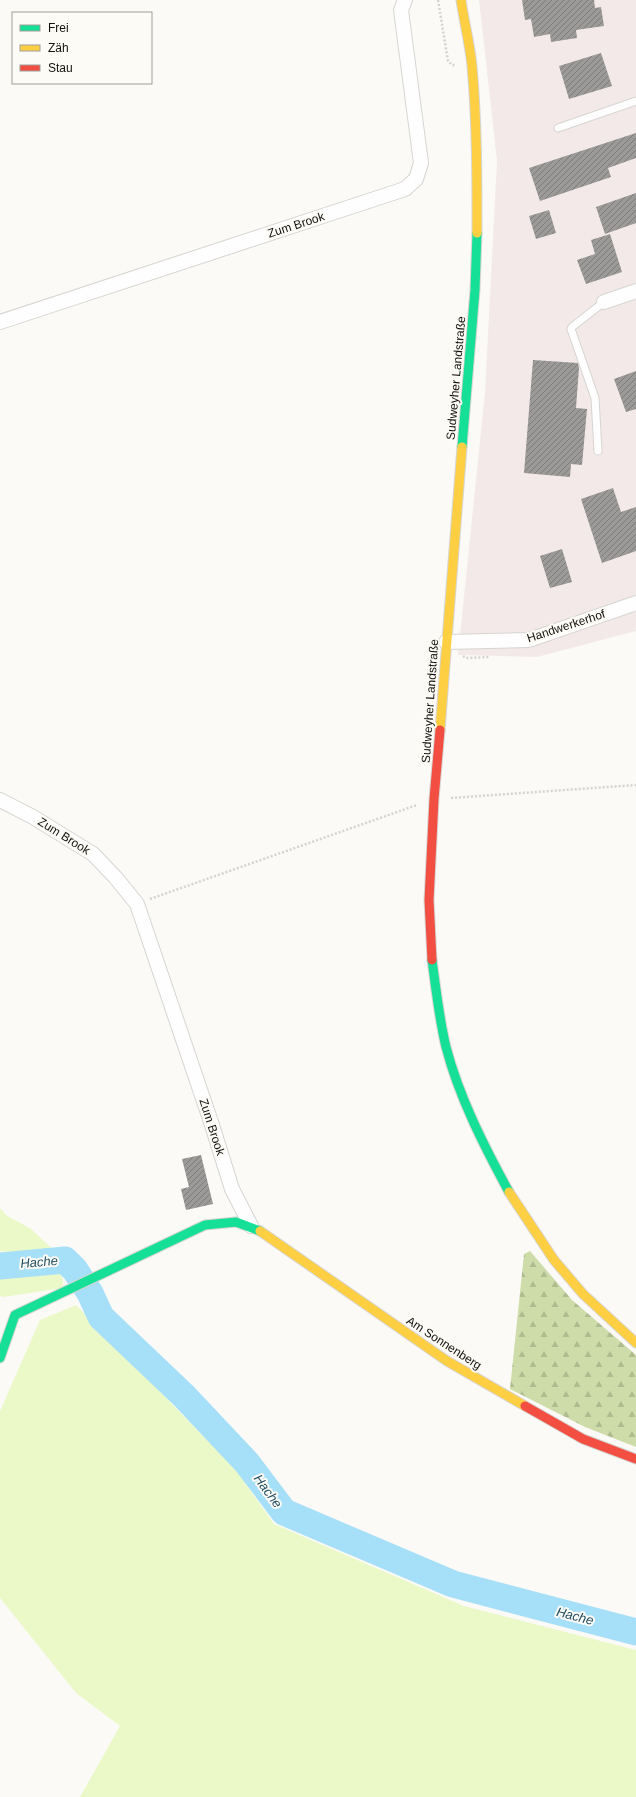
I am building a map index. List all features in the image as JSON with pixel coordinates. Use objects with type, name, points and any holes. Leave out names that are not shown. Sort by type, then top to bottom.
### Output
[{"type":"main road","name":"Sudweyher Landstraße","points":[[461,0],[472,64],[478,176],[475,290],[434,799],[429,900],[431,955],[438,1007],[446,1047],[458,1086],[492,1161],[533,1230],[554,1260],[583,1294],[636,1343]]},
{"type":"main road","points":[[0,1358],[15,1315],[205,1225],[230,1221],[251,1226]]},
{"type":"main road","name":"Am Sonnenberg","points":[[251,1226],[265,1234],[447,1361],[583,1439],[636,1459]]},
{"type":"street","name":"Zum Brook","points":[[0,322],[404,189],[416,179],[421,163],[401,10],[405,0]]},
{"type":"street","points":[[604,302],[636,291]]},
{"type":"street","name":"Handwerkerhof","points":[[446,642],[529,640],[636,603]]},
{"type":"street","name":"Zum Brook","points":[[0,800],[33,817],[93,854],[116,878],[137,904],[211,1122],[232,1189],[251,1226]]},
{"type":"lane","points":[[558,128],[636,101]]},
{"type":"lane","points":[[598,451],[595,398],[571,329],[604,302]]},
{"type":"path","points":[[438,0],[448,61],[452,65],[472,64]]},
{"type":"path","points":[[137,904],[434,799],[636,785]]},
{"type":"shaded area","points":[[479,0],[636,0],[636,631],[537,657],[458,655],[485,392],[497,161]]},
{"type":"green space","points":[[0,1208],[6,1215],[31,1229],[57,1253],[57,1256],[53,1258],[0,1251]]},
{"type":"green space","points":[[530,1251],[572,1300],[636,1355],[636,1447],[585,1427],[510,1389],[524,1254]]},
{"type":"green space","points":[[46,1270],[59,1272],[63,1279],[63,1288],[4,1297],[0,1296],[0,1275]]},
{"type":"green space","points":[[76,1305],[236,1470],[274,1524],[464,1606],[636,1650],[636,1797],[80,1797],[120,1726],[76,1693],[0,1598],[0,1411],[40,1320]]},
{"type":"building","points":[[522,0],[594,0],[595,8],[601,7],[604,26],[576,30],[577,38],[551,42],[550,34],[534,37],[531,19],[525,20]]},
{"type":"building","points":[[601,53],[612,86],[569,99],[559,66]]},
{"type":"building","points":[[636,133],[636,158],[608,168],[611,177],[540,201],[529,168]]},
{"type":"building","points":[[636,193],[636,223],[605,234],[596,207]]},
{"type":"building","points":[[549,210],[556,233],[536,239],[529,216]]},
{"type":"building","points":[[610,234],[622,272],[586,284],[577,260],[595,254],[591,240]]},
{"type":"building","points":[[533,360],[578,363],[579,368],[576,408],[587,409],[582,465],[571,464],[570,477],[524,473]]},
{"type":"building","points":[[636,371],[636,409],[626,412],[614,379]]},
{"type":"building","points":[[613,488],[621,512],[636,507],[636,551],[602,563],[581,499]]},
{"type":"building","points":[[562,549],[572,582],[550,588],[540,556]]},
{"type":"building","points":[[201,1155],[213,1204],[186,1210],[181,1189],[189,1187],[182,1159]]},
{"type":"waterway","name":"Hache","points":[[0,1266],[65,1260],[75,1270],[90,1293],[101,1317],[184,1396],[247,1463],[284,1512],[453,1584],[636,1632]]},
{"type":"traffic: fast","points":[[462,447],[475,290],[477,233]]},
{"type":"traffic: fast","points":[[432,960],[441,1025],[451,1066],[473,1121],[509,1192]]},
{"type":"traffic: fast","points":[[0,1358],[15,1315],[205,1225],[236,1222],[260,1231]]},
{"type":"traffic: slow","points":[[461,0],[471,58],[474,87],[477,233]]},
{"type":"traffic: slow","points":[[440,730],[462,447]]},
{"type":"traffic: slow","points":[[509,1192],[554,1260],[583,1294],[636,1343]]},
{"type":"traffic: slow","points":[[260,1231],[447,1361],[525,1406]]},
{"type":"traffic: jam","points":[[432,960],[429,900],[434,799],[440,730]]},
{"type":"traffic: jam","points":[[525,1406],[583,1439],[636,1459]]}]
